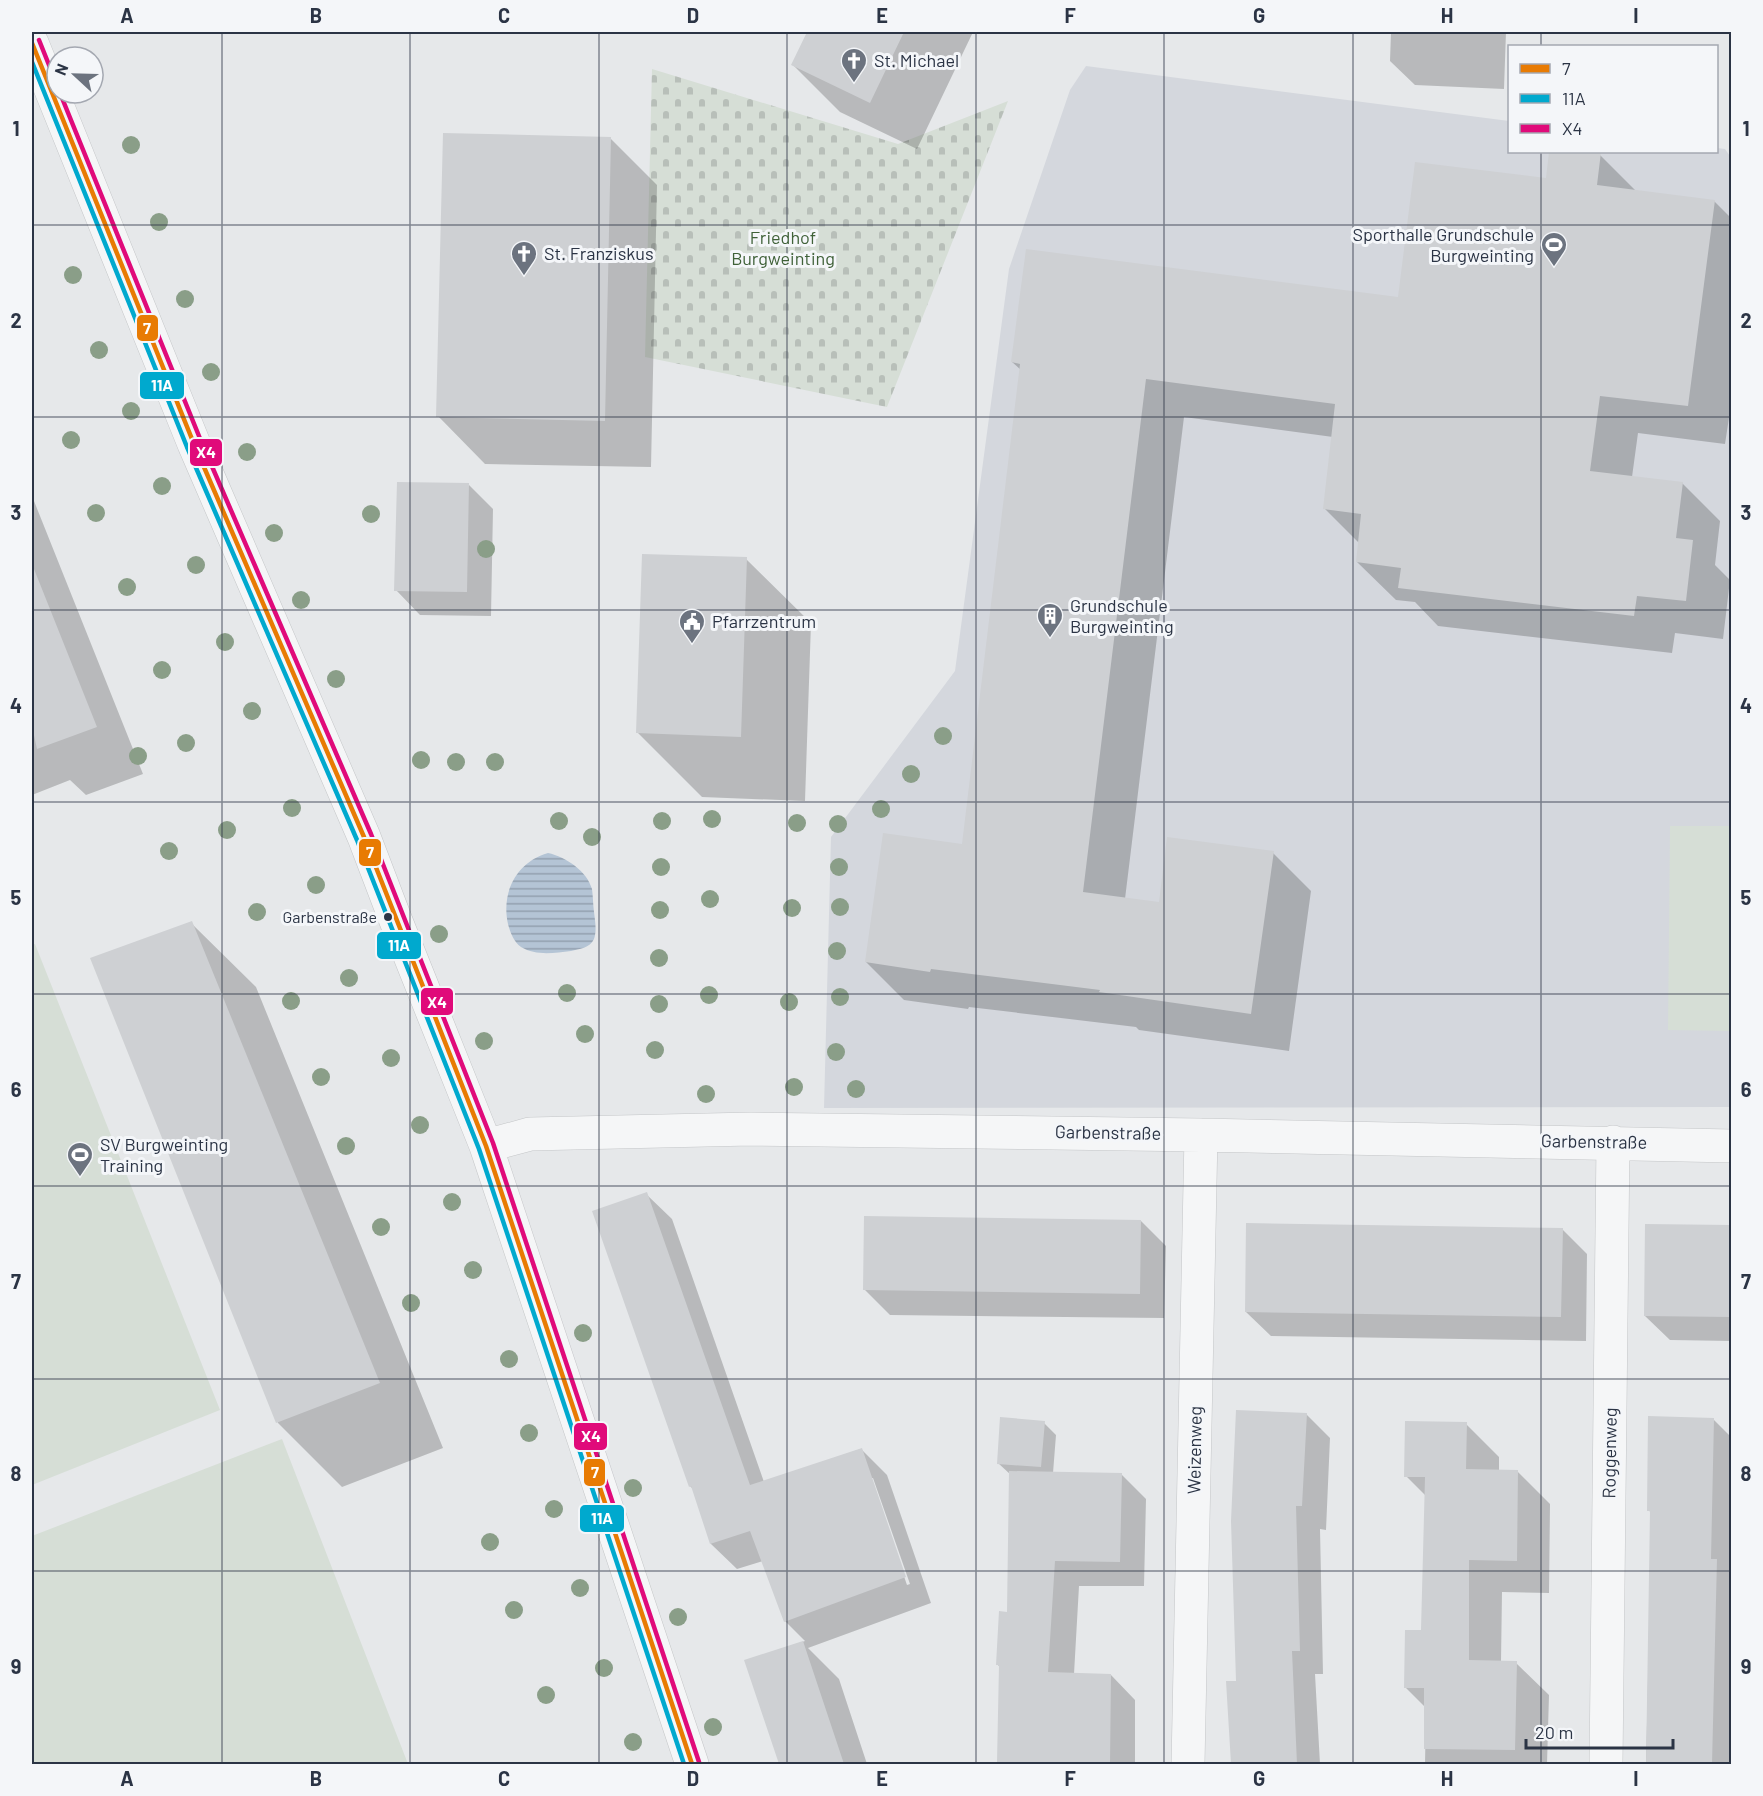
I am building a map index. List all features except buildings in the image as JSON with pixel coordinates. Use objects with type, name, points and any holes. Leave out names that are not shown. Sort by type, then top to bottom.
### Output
[{"type":"street","points":[[32,43],[194,444],[364,837],[486,1146],[692,1764]]},
{"type":"street","name":"Garbenstraße","points":[[486,1146],[530,1134],[752,1129],[1613,1142],[1731,1146]]},
{"type":"street","name":"Weizenweg","points":[[1188,1764],[1201,1135]]},
{"type":"street","name":"Roggenweg","points":[[1606,1764],[1613,1142]]},
{"type":"shaded area","points":[[1086,66],[1508,121],[1508,153],[1718,153],[1718,148],[1725,149],[1732,159],[1731,1107],[824,1108],[831,837],[955,671],[1009,269],[1070,90]]},
{"type":"green space","name":"Friedhof Burgweinting","points":[[652,69],[898,144],[1008,101],[887,407],[645,357]]},
{"type":"green space","points":[[1670,826],[1731,826],[1731,1031],[1668,1030]]},
{"type":"green space","name":"SV Burgweinting Training","points":[[35,944],[220,1410],[32,1485],[32,945]]},
{"type":"green space","points":[[282,1439],[408,1764],[32,1764],[32,1536]]},
{"type":"water","points":[[548,853],[575,866],[586,876],[592,889],[596,926],[594,939],[584,948],[571,951],[533,952],[521,947],[514,940],[510,930],[506,912],[513,880],[527,864]]},
{"type":"transit line","name":"X4","points":[[39,40],[45,55]]},
{"type":"transit line","name":"7","points":[[32,43],[194,444],[364,837],[486,1146],[692,1764]]},
{"type":"transit line","name":"11A","points":[[32,62],[187,447],[357,840],[479,1149],[684,1764]]},
{"type":"transit line","name":"X4","points":[[65,105],[201,441],[371,834],[493,1143],[699,1762]]},
{"type":"place","name":"St. Michael","points":[[854,84]]},
{"type":"place","name":"Sporthalle Grundschule Burgweinting","points":[[1554,268]]},
{"type":"place","name":"St. Franziskus","points":[[524,277]]},
{"type":"place","name":"Grundschule Burgweinting","points":[[1050,639]]},
{"type":"place","name":"Pfarrzentrum","points":[[692,645]]},
{"type":"place","name":"Garbenstraße","points":[[388,917]]},
{"type":"place","name":"SV Burgweinting Training","points":[[80,1178]]}]
